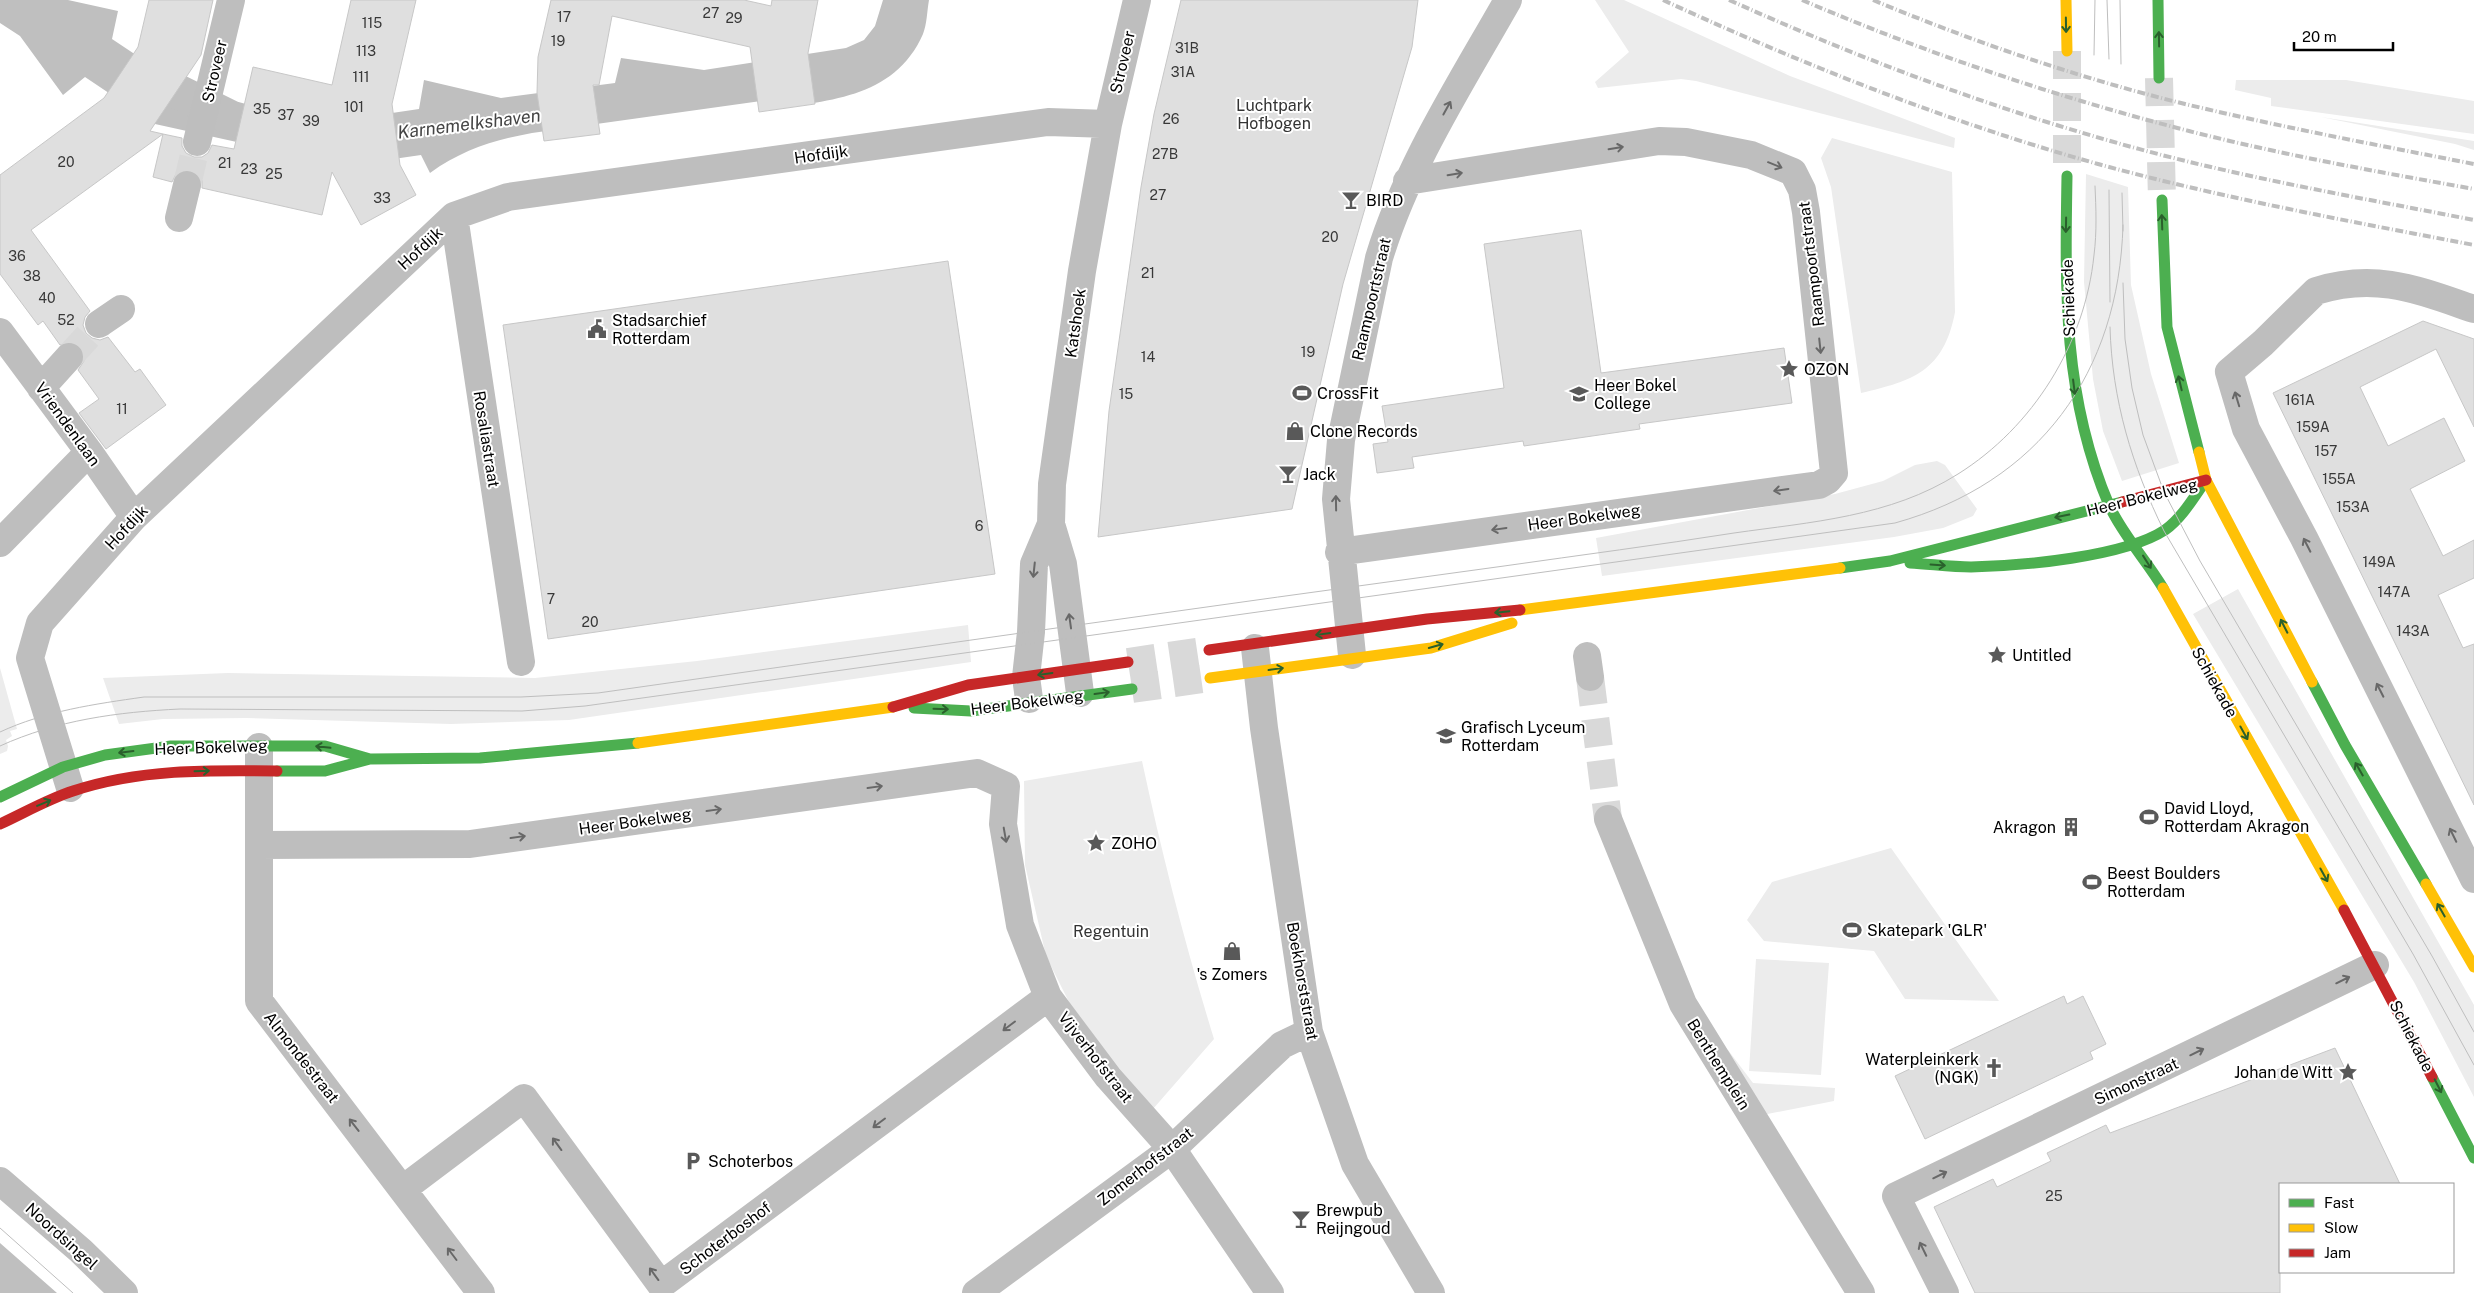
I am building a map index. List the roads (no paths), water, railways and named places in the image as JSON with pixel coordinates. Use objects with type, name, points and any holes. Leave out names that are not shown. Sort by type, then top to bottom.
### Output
[{"type":"street","name":"Stroveer","points":[[197,142],[231,0]]},
{"type":"street","name":"Stroveer","points":[[1108,124],[1137,0]]},
{"type":"street","name":"Raampoortstraat","points":[[1352,659],[1339,552],[1336,499],[1341,440],[1379,258],[1387,230],[1407,181],[1508,0]]},
{"type":"street","points":[[2066,0],[2067,51]]},
{"type":"street","points":[[2158,0],[2159,78]]},
{"type":"street","name":"Hofdijk","points":[[67,779],[30,658],[40,623],[134,517],[454,216],[508,198],[1048,122],[1108,124]]},
{"type":"street","name":"Katshoek","points":[[1079,683],[1063,564],[1051,524],[1052,484],[1082,271],[1108,124]]},
{"type":"street","name":"Raampoortstraat","points":[[1407,181],[1659,141],[1686,142],[1751,155],[1793,172],[1802,190],[1806,212],[1834,473],[1828,480]]},
{"type":"street","name":"Schiekade","points":[[2067,176],[2065,288],[2075,394],[2086,444],[2110,507],[2161,585],[2375,965],[2474,1158]]},
{"type":"street","points":[[179,218],[187,185]]},
{"type":"street","points":[[2162,200],[2166,327],[2206,480],[2345,745],[2474,967]]},
{"type":"street","name":"Rosaliastraat","points":[[454,216],[521,662]]},
{"type":"street","points":[[2474,309],[2393,284],[2376,282],[2326,287],[2316,291],[2263,343],[2229,372],[2246,429],[2304,538],[2474,879]]},
{"type":"street","name":"Vriendenlaan","points":[[0,332],[89,452],[134,517]]},
{"type":"street","points":[[41,388],[69,357]]},
{"type":"street","points":[[0,542],[89,452]]},
{"type":"street","name":"Heer Bokelweg","points":[[1339,552],[1819,485],[1828,480]]},
{"type":"street","name":"Heer Bokelweg","points":[[1209,650],[1427,619],[1568,605],[1890,561],[2044,520],[2110,507],[2206,480]]},
{"type":"street","name":"Heer Bokelweg","points":[[1890,561],[1970,567],[2070,557],[2135,543],[2164,531],[2206,480]]},
{"type":"street","name":"Katshoek","points":[[1028,690],[1034,564],[1051,524]]},
{"type":"street","name":"Heer Bokelweg","points":[[1210,678],[1431,648],[1568,605]]},
{"type":"street","name":"Boekhorststraat","points":[[1254,644],[1309,1032],[1355,1164],[1431,1293]]},
{"type":"street","name":"Heer Bokelweg","points":[[0,824],[105,754],[171,746],[259,758],[324,771],[370,759],[480,758],[616,746],[892,707],[968,685],[1028,690],[1079,683],[1128,662]]},
{"type":"street","name":"Heer Bokelweg","points":[[892,707],[971,711],[1028,690],[1079,683],[1132,689]]},
{"type":"street","name":"Heer Bokelweg","points":[[0,797],[67,779],[154,772],[259,758],[325,746],[370,759]]},
{"type":"street","name":"Almondestraat","points":[[259,758],[259,1001],[481,1293]]},
{"type":"street","name":"Heer Bokelweg","points":[[259,845],[470,844],[977,773],[1006,786]]},
{"type":"street","name":"Vijverhofstraat","points":[[1006,786],[1003,824],[1020,925],[1048,996],[1108,1077],[1172,1149],[1270,1293]]},
{"type":"street","name":"Benthemplein","points":[[1608,818],[1683,1004],[1861,1293]]},
{"type":"street","name":"Simonstraat","points":[[1944,1293],[1896,1196],[2375,965]]},
{"type":"street","name":"Schoterboshof","points":[[403,1189],[524,1098],[662,1285],[1048,996]]},
{"type":"street","name":"Zomerhofstraat","points":[[976,1293],[1172,1149],[1282,1045],[1309,1032]]},
{"type":"street","name":"Noordsingel","points":[[0,1181],[81,1251],[124,1293]]},
{"type":"water","points":[[0,0],[68,0],[118,11],[112,39],[178,83],[182,89],[181,106],[329,140],[338,121],[419,109],[424,80],[501,98],[615,83],[621,58],[704,70],[846,48],[864,40],[875,26],[883,0],[929,0],[923,34],[910,56],[894,72],[876,85],[855,93],[810,104],[763,110],[761,101],[532,133],[505,139],[466,152],[430,173],[421,155],[345,166],[155,124],[85,77],[63,95],[20,36],[0,23]]},
{"type":"water","points":[[0,1243],[57,1293],[0,1293]]},
{"type":"waterway","name":"Karnemelkshaven","points":[[140,73],[231,118],[270,129]]},
{"type":"tunnel","points":[[2067,51],[2067,176]]},
{"type":"tunnel","points":[[2159,78],[2162,200]]},
{"type":"tunnel","points":[[187,185],[197,142]]},
{"type":"tunnel","points":[[69,357],[99,324]]},
{"type":"tunnel","points":[[1128,662],[1209,650]]},
{"type":"tunnel","points":[[1590,677],[1608,819]]},
{"type":"tunnel","points":[[1132,689],[1210,678]]},
{"type":"tram line","points":[[2094,55],[2095,0]]},
{"type":"tram line","points":[[2107,0],[2109,59]]},
{"type":"tram line","points":[[2120,0],[2121,64]]},
{"type":"tram line","points":[[0,732],[52,714],[144,697],[521,697],[598,693],[1821,521],[1878,509],[1932,488],[1958,474],[1985,455],[2032,408],[2051,380],[2067,351],[2080,320],[2089,288],[2096,238],[2095,186]]},
{"type":"tram line","points":[[2109,190],[2110,302]]},
{"type":"tram line","points":[[2122,193],[2123,231]]},
{"type":"tram line","points":[[0,746],[22,737],[66,724],[111,715],[157,710],[522,711],[585,706],[1895,523],[1946,505],[1991,480],[2029,450],[2062,414],[2087,374],[2106,328],[2118,279],[2123,225]]},
{"type":"tram line","points":[[2123,283],[2125,339],[2132,388],[2143,435],[2164,492],[2200,561],[2432,956],[2474,1032]]},
{"type":"tram line","points":[[2110,327],[2115,381],[2126,432],[2142,482],[2164,531],[2413,954],[2474,1065]]},
{"type":"tram line","points":[[0,1228],[73,1293]]},
{"type":"railway","points":[[1663,0],[1769,47],[1877,91],[2042,148],[2191,188],[2332,218],[2474,245]]},
{"type":"railway","points":[[1729,0],[1868,59],[2058,126],[2198,164],[2474,220]]},
{"type":"railway","points":[[1802,0],[1849,20],[1993,73],[2140,118],[2224,140],[2367,170],[2474,189]]},
{"type":"railway","points":[[1873,0],[1988,45],[2066,71],[2145,94],[2329,136],[2474,164]]},
{"type":"place","name":"BIRD","points":[[1351,200]]},
{"type":"place","name":"Stadsarchief Rotterdam","points":[[597,329]]},
{"type":"place","name":"OZON","points":[[1789,369]]},
{"type":"place","name":"CrossFit","points":[[1302,393]]},
{"type":"place","name":"Heer Bokel College","points":[[1579,394]]},
{"type":"place","name":"Clone Records","points":[[1295,431]]},
{"type":"place","name":"Jack","points":[[1288,474]]},
{"type":"place","name":"Untitled","points":[[1997,655]]},
{"type":"place","name":"Grafisch Lyceum Rotterdam","points":[[1446,736]]},
{"type":"place","name":"David Lloyd, Rotterdam Akragon","points":[[2149,817]]},
{"type":"place","name":"Akragon","points":[[2071,827]]},
{"type":"place","name":"ZOHO","points":[[1096,843]]},
{"type":"place","name":"Beest Boulders Rotterdam","points":[[2092,882]]},
{"type":"place","name":"Skatepark 'GLR'","points":[[1852,930]]},
{"type":"place","name":"'s Zomers","points":[[1232,951]]},
{"type":"place","name":"Waterpleinkerk (NGK)","points":[[1994,1068]]},
{"type":"place","name":"Johan de Witt","points":[[2348,1072]]},
{"type":"place","name":"Schoterbos","points":[[693,1161]]},
{"type":"place","name":"Brewpub Reijngoud","points":[[1301,1219]]},
{"type":"park label","name":"Luchtpark Hofbogen","points":[[1274,114]]},
{"type":"park label","name":"Regentuin","points":[[1111,931]]}]
